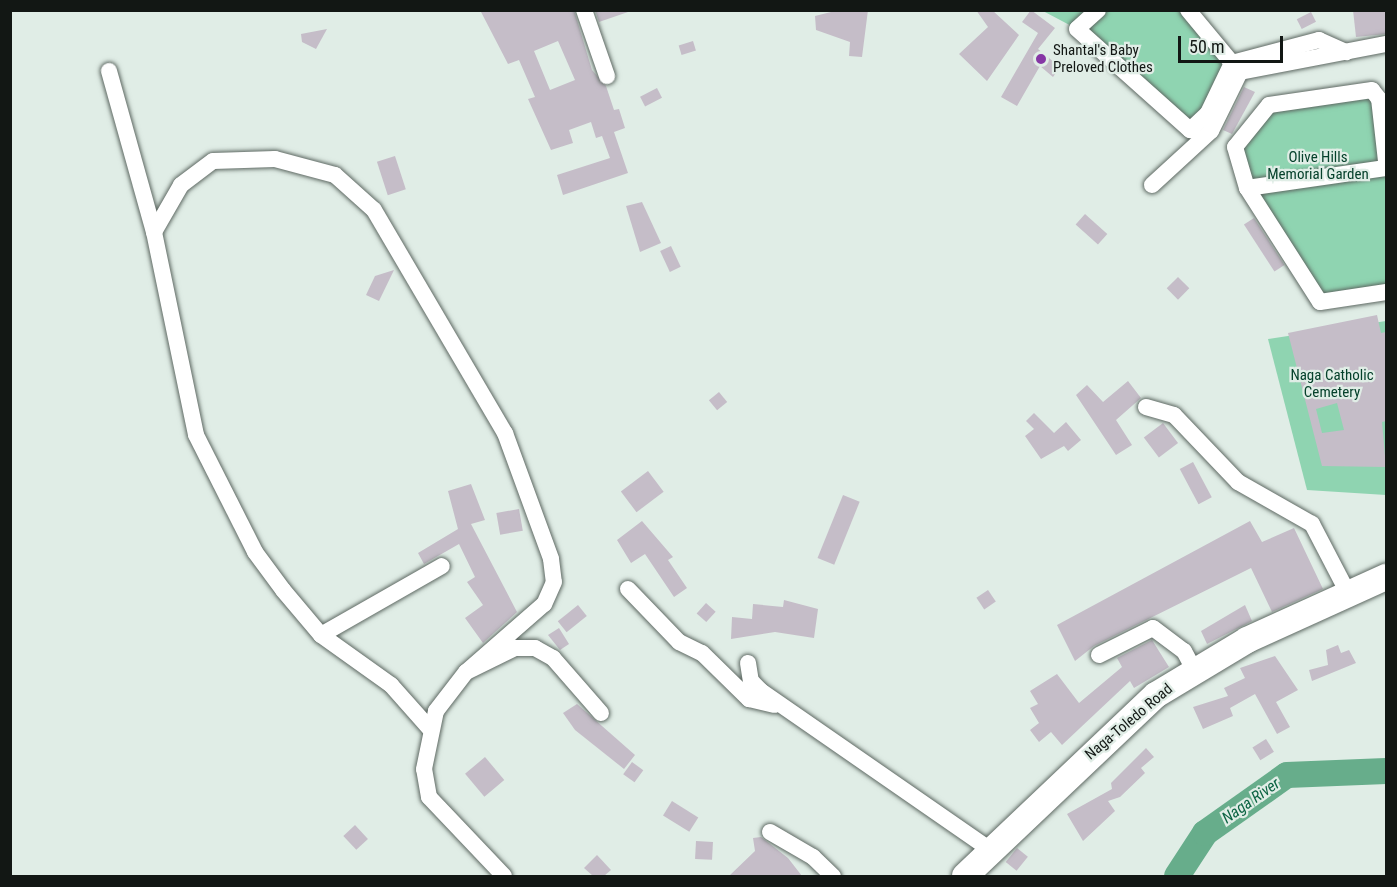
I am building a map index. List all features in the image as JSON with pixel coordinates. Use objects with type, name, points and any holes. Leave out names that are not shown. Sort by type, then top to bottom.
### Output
[{"type":"highway","name":"Naga-Toledo Road","points":[[965,876],[1087,756],[1194,670],[1386,577]]},
{"type":"street","points":[[585,10],[607,76]]},
{"type":"street","points":[[1098,10],[1077,29],[1190,130],[1208,113],[1232,63],[1319,40],[1346,52]]},
{"type":"street","points":[[1188,10],[1232,63]]},
{"type":"street","points":[[1152,185],[1211,131],[1240,72],[1386,44]]},
{"type":"street","points":[[109,71],[154,232],[196,435],[255,552],[321,635],[391,685],[430,729]]},
{"type":"street","points":[[1386,161],[1379,99],[1372,90],[1269,105],[1235,147],[1247,188],[1320,302],[1386,292]]},
{"type":"street","points":[[154,232],[181,185],[213,160],[275,159],[335,175],[374,210],[505,433],[551,559],[554,582],[544,604],[451,687],[430,729],[424,769],[429,797],[504,876]]},
{"type":"street","points":[[1247,188],[1386,168]]},
{"type":"street","points":[[1146,407],[1174,415],[1238,482],[1312,524],[1349,595]]},
{"type":"street","points":[[321,635],[442,566]]},
{"type":"street","points":[[628,589],[679,642],[702,653],[749,699],[787,708]]},
{"type":"street","points":[[1099,655],[1153,628],[1184,651],[1194,670]]},
{"type":"street","points":[[466,672],[492,655],[535,648],[553,658],[601,713]]},
{"type":"street","points":[[748,663],[751,681],[992,850]]},
{"type":"street","points":[[770,832],[813,857],[833,876]]},
{"type":"green space","points":[[1043,11],[1188,11],[1232,63],[1190,130],[1079,30]]},
{"type":"green space","name":"Olive Hills Memorial Garden","points":[[1372,90],[1386,161],[1386,292],[1320,302],[1247,188],[1235,147],[1269,105]]},
{"type":"green space","name":"Naga Catholic Cemetery","points":[[1386,321],[1386,495],[1307,490],[1268,339]]},
{"type":"building","points":[[480,10],[574,10],[592,70],[606,86],[614,110],[619,109],[625,128],[614,132],[628,173],[563,195],[557,175],[610,158],[602,136],[596,138],[591,122],[569,130],[573,143],[551,150],[528,99],[535,97],[519,60],[508,64]],"holes":[[[558,41],[575,80],[550,90],[534,51]]]},
{"type":"building","points":[[595,10],[628,10],[628,12],[599,22]]},
{"type":"building","points":[[839,10],[868,10],[862,57],[849,56],[850,42],[816,30],[815,16]]},
{"type":"building","points":[[976,10],[992,10],[1019,35],[987,81],[959,54],[988,27]]},
{"type":"building","points":[[1031,10],[1055,28],[1038,49],[1060,67],[1053,77],[1040,66],[1017,106],[1001,97],[1038,33],[1022,22]]},
{"type":"building","points":[[1353,10],[1386,10],[1386,34],[1356,37]]},
{"type":"building","points":[[1311,12],[1316,22],[1302,29],[1297,19]]},
{"type":"building","points":[[327,29],[316,49],[302,42],[301,34]]},
{"type":"building","points":[[693,41],[696,51],[682,55],[679,45]]},
{"type":"building","points":[[1244,87],[1255,92],[1232,134],[1223,130]]},
{"type":"building","points":[[657,88],[662,98],[645,106],[640,97]]},
{"type":"building","points":[[395,156],[406,189],[388,195],[377,162]]},
{"type":"building","points":[[642,202],[661,243],[640,252],[626,206]]},
{"type":"building","points":[[1085,214],[1107,234],[1098,244],[1076,224]]},
{"type":"building","points":[[1254,218],[1284,265],[1274,272],[1244,225]]},
{"type":"building","points":[[671,246],[681,267],[670,272],[660,251]]},
{"type":"building","points":[[394,270],[379,301],[366,295],[375,276]]},
{"type":"building","points":[[1178,277],[1189,288],[1178,300],[1167,288]]},
{"type":"building","name":"Naga Catholic Cemetery","points":[[1377,315],[1381,333],[1386,332],[1386,421],[1382,422],[1386,467],[1322,466],[1288,333]],"holes":[[[1337,403],[1344,430],[1322,433],[1316,409]]]},
{"type":"building","points":[[1128,381],[1141,398],[1116,420],[1132,445],[1116,455],[1076,395],[1087,385],[1103,402]]},
{"type":"building","points":[[719,392],[727,402],[717,410],[709,400]]},
{"type":"building","points":[[1034,413],[1054,433],[1066,422],[1081,440],[1068,451],[1064,446],[1041,459],[1025,436],[1034,429],[1026,421]]},
{"type":"building","points":[[1163,423],[1178,443],[1159,457],[1144,437]]},
{"type":"building","points":[[1193,462],[1212,497],[1199,504],[1180,469]]},
{"type":"building","points":[[648,471],[664,492],[636,512],[621,491]]},
{"type":"building","points":[[471,484],[485,520],[471,524],[517,612],[483,643],[465,618],[483,605],[467,582],[475,577],[459,544],[424,564],[418,553],[458,529],[448,491]]},
{"type":"building","points":[[843,495],[860,502],[834,565],[818,558]]},
{"type":"building","points":[[519,509],[523,531],[500,535],[496,513]]},
{"type":"building","points":[[642,521],[673,557],[668,560],[687,588],[674,597],[645,554],[631,563],[617,540]]},
{"type":"building","points":[[1250,521],[1262,542],[1294,528],[1323,589],[1272,612],[1251,568],[1094,646],[1075,661],[1057,625]]},
{"type":"building","points":[[988,590],[996,602],[984,609],[976,598]]},
{"type":"building","points":[[784,600],[818,609],[814,638],[775,632],[731,639],[732,617],[752,619],[753,604],[783,607]]},
{"type":"building","points":[[706,603],[716,612],[706,622],[697,613]]},
{"type":"building","points":[[578,605],[587,616],[567,632],[558,621]]},
{"type":"building","points":[[1245,605],[1252,621],[1207,644],[1201,631]]},
{"type":"building","points":[[559,628],[569,644],[560,650],[548,635]]},
{"type":"building","points":[[1152,640],[1169,667],[1134,688],[1130,681],[1062,745],[1051,732],[1039,742],[1030,730],[1039,723],[1030,708],[1038,704],[1030,691],[1057,674],[1079,703],[1122,667],[1117,658]]},
{"type":"building","points":[[1338,645],[1341,653],[1349,650],[1356,663],[1312,681],[1309,670],[1328,665],[1326,650]]},
{"type":"building","points":[[1275,656],[1298,690],[1276,702],[1290,727],[1277,734],[1255,694],[1230,708],[1233,716],[1203,729],[1193,707],[1228,696],[1224,688],[1245,678],[1240,668]]},
{"type":"building","points":[[577,704],[635,755],[624,769],[575,730],[563,713]]},
{"type":"building","points":[[1266,739],[1274,752],[1260,760],[1252,747]]},
{"type":"building","points":[[1146,748],[1154,757],[1141,768],[1145,773],[1120,797],[1108,801],[1115,811],[1083,841],[1067,814],[1112,789],[1111,783]]},
{"type":"building","points":[[485,757],[504,780],[484,797],[465,774]]},
{"type":"building","points":[[632,762],[643,770],[635,782],[623,774]]},
{"type":"building","points":[[672,801],[698,817],[689,832],[663,815]]},
{"type":"building","points":[[355,825],[368,839],[356,850],[343,836]]},
{"type":"building","points":[[761,837],[788,858],[802,876],[729,876],[755,851],[753,838]]},
{"type":"building","points":[[696,841],[713,842],[712,860],[695,859]]},
{"type":"building","points":[[1017,848],[1028,857],[1017,871],[1006,862]]},
{"type":"building","points":[[597,855],[611,870],[604,876],[593,876],[584,868]]},
{"type":"waterway","name":"Naga River","points":[[1177,876],[1205,833],[1287,775],[1386,771]]},
{"type":"place","name":"Shantal's Baby Preloved Clothes","points":[[1041,59]]}]
